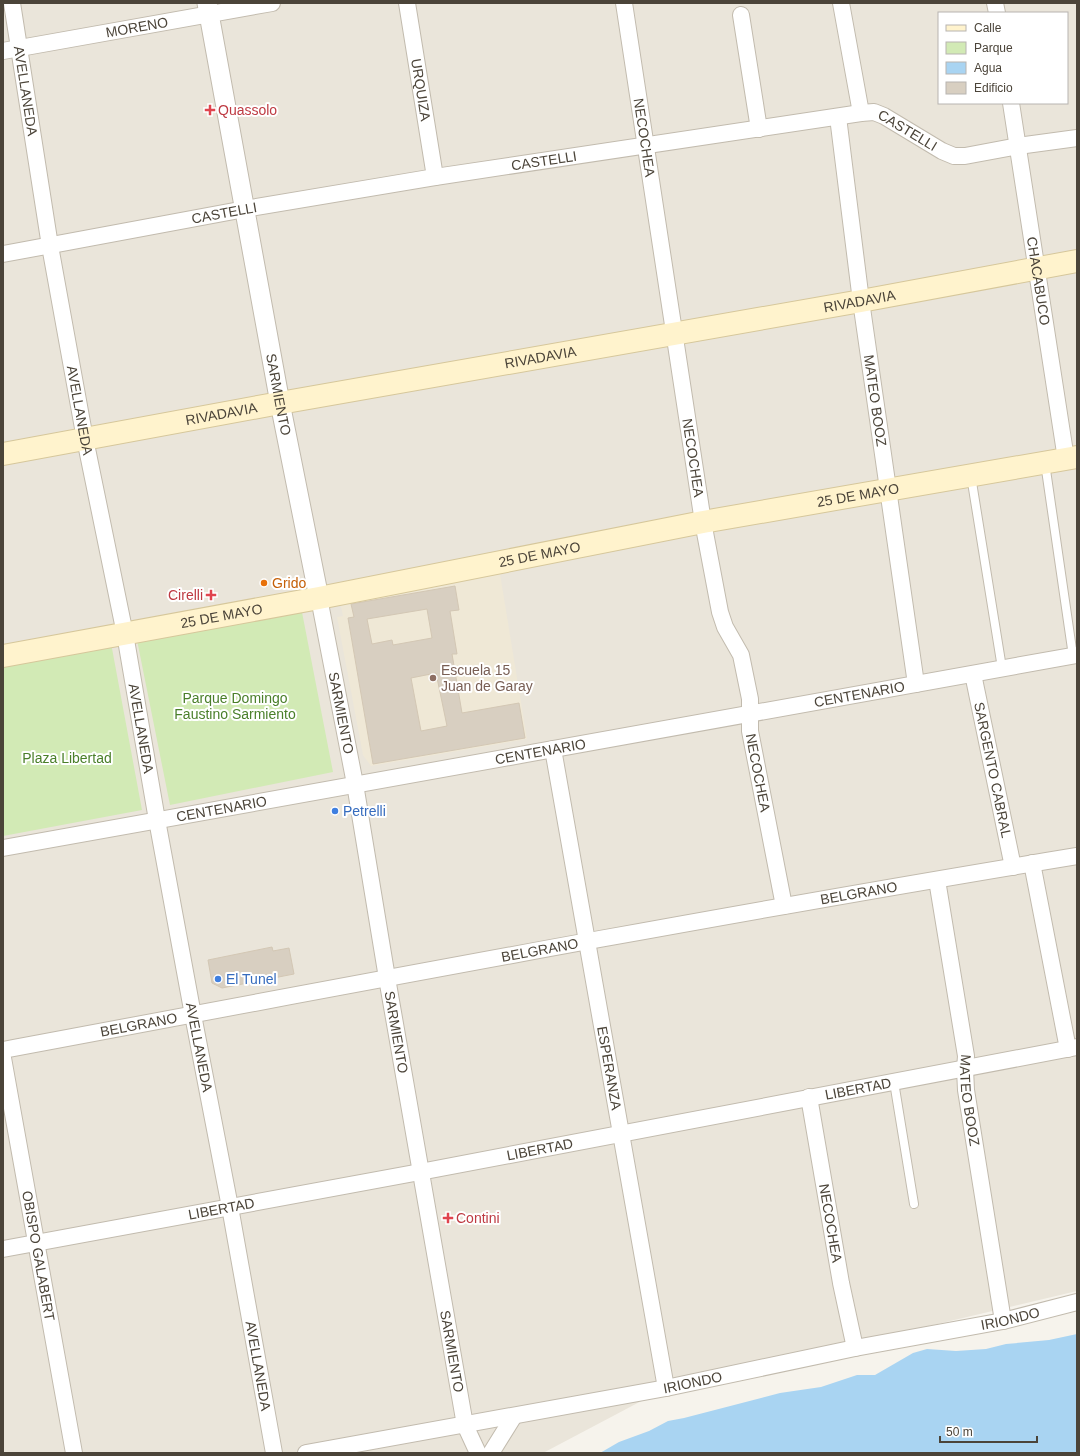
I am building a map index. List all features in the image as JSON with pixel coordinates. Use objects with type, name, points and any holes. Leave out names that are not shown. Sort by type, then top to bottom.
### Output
[{"type":"main road","name":"RIVADAVIA","points":[[3,454],[280,403],[861,301],[1077,261]]},
{"type":"main road","name":"25 DE MAYO","points":[[3,656],[319,598],[703,522],[1072,458]]},
{"type":"street","name":"AVELLANEDA","points":[[12,3],[50,246],[85,440],[125,634],[157,820],[230,1207],[274,1453]]},
{"type":"street","name":"MORENO","points":[[3,51],[208,8],[272,3]]},
{"type":"street","name":"URQUIZA","points":[[407,3],[435,177]]},
{"type":"street","name":"NECOCHEA","points":[[624,3],[703,522],[720,612],[725,627],[741,655],[750,699],[750,731],[784,906]]},
{"type":"street","points":[[841,3],[861,113]]},
{"type":"street","name":"SARMIENTO","points":[[208,8],[280,403],[355,784],[420,1172],[465,1424],[478,1453]]},
{"type":"street","points":[[741,14],[759,129]]},
{"type":"street","name":"CHACABUCO","points":[[1011,104],[1036,268],[1072,458]]},
{"type":"street","name":"CASTELLI","points":[[3,254],[245,209],[435,177],[861,113],[874,112],[884,116],[942,151],[954,156],[965,156],[1018,146],[1077,138]]},
{"type":"street","name":"MATEO BOOZ","points":[[838,117],[861,301],[916,684]]},
{"type":"street","name":"CENTENARIO","points":[[3,848],[1075,656]]},
{"type":"street","name":"SARGENTO CABRAL","points":[[973,674],[1013,867]]},
{"type":"street","name":"ESPERANZA","points":[[553,749],[666,1388]]},
{"type":"street","name":"BELGRANO","points":[[3,1050],[587,941],[1077,856]]},
{"type":"street","points":[[1032,863],[1073,1048]]},
{"type":"street","name":"MATEO BOOZ","points":[[937,880],[966,1056],[966,1090],[1003,1321]]},
{"type":"street","name":"LIBERTAD","points":[[3,1249],[420,1172],[1073,1048]]},
{"type":"street","name":"OBISPO GALABERT","points":[[3,1058],[74,1453]]},
{"type":"street","name":"NECOCHEA","points":[[809,1097],[841,1283],[855,1348]]},
{"type":"street","name":"IRIONDO","points":[[306,1453],[666,1388],[855,1348],[1003,1321],[1077,1302]]},
{"type":"street","points":[[491,1453],[514,1416]]},
{"type":"lane","points":[[1044,462],[1075,656]]},
{"type":"lane","points":[[971,475],[1002,668]]},
{"type":"lane","points":[[894,1082],[914,1204]]},
{"type":"shaded area","points":[[3,3],[1077,3],[1077,1291],[666,1388],[543,1453],[3,1453]]},
{"type":"shaded area","name":"Escuela 15 Juan de Garay","points":[[500,574],[527,739],[371,766],[363,755],[337,617],[343,616],[340,602]]},
{"type":"green space","name":"Parque Domingo Faustino Sarmiento","points":[[301,607],[333,772],[170,805],[137,640]]},
{"type":"green space","name":"Plaza Libertad","points":[[111,643],[142,810],[3,836],[3,664]]},
{"type":"water","points":[[1077,1334],[1077,1453],[600,1453],[619,1442],[649,1431],[668,1421],[780,1393],[821,1387],[857,1375],[875,1375],[913,1353],[927,1349],[956,1351],[986,1349],[1006,1344],[1049,1340]]},
{"type":"building","points":[[455,586],[459,610],[450,611],[457,654],[452,654],[462,713],[519,703],[525,738],[373,764],[348,618],[354,617],[351,604]],"holes":[[[427,609],[432,638],[393,645],[392,640],[372,644],[367,619]],[[436,673],[447,726],[421,731],[411,678]]]},
{"type":"building","points":[[272,947],[273,951],[289,948],[294,974],[222,988],[212,983],[208,960]]},
{"type":"place","name":"Quassolo","points":[[210,110]]},
{"type":"place","name":"Grido","points":[[264,583]]},
{"type":"place","name":"Cirelli","points":[[211,595]]},
{"type":"place","name":"Escuela 15 Juan de Garay","points":[[433,678]]},
{"type":"place","name":"Petrelli","points":[[335,811]]},
{"type":"place","name":"El Tunel","points":[[218,979]]},
{"type":"place","name":"Contini","points":[[448,1218]]}]
